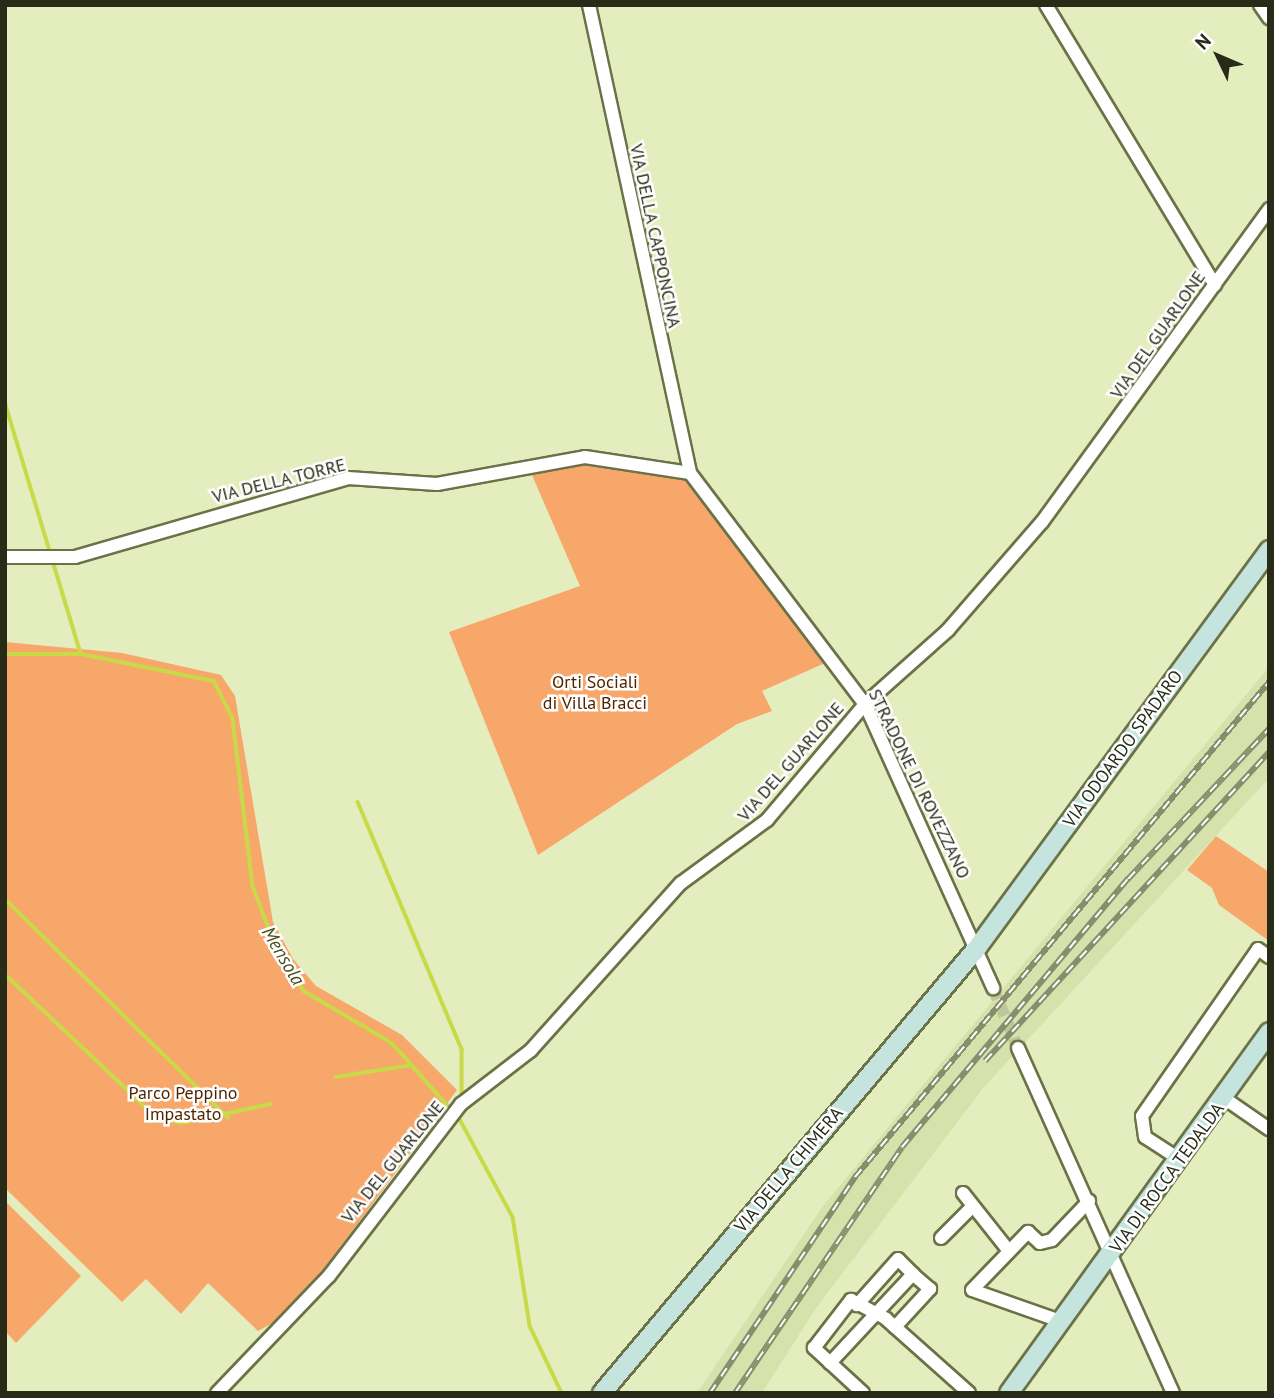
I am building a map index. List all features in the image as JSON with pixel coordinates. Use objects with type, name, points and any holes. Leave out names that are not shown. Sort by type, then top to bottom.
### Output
[{"type":"street","name":"VIA DELLA CAPPONCINA","points":[[589,5],[690,473]]},
{"type":"street","points":[[1046,5],[1215,285]]},
{"type":"street","points":[[1260,5],[1269,18]]},
{"type":"street","name":"VIA DEL GUARLONE","points":[[217,1393],[329,1276],[461,1104],[531,1050],[681,883],[730,853],[767,820],[865,704],[948,630],[1041,522],[1269,209]]},
{"type":"street","name":"VIA DELLA TORRE","points":[[5,557],[75,557],[348,478],[437,484],[585,457],[690,473]]},
{"type":"street","name":"STRADONE DI ROVEZZANO","points":[[690,473],[865,704],[993,988]]},
{"type":"street","name":"VIA ODOARDO SPADARO","points":[[977,948],[1269,550]]},
{"type":"street","name":"VIA DELLA CHIMERA","points":[[602,1393],[977,948]]},
{"type":"street","points":[[1179,1159],[1145,1137],[1140,1119],[1258,949],[1269,957]]},
{"type":"street","name":"VIA DI ROCCA TEDALDA","points":[[1009,1393],[1112,1255],[1269,1032]]},
{"type":"street","points":[[1018,1048],[1173,1393]]},
{"type":"street","points":[[1224,1098],[1269,1129]]},
{"type":"street","points":[[963,1193],[971,1208],[1009,1251]]},
{"type":"street","points":[[1063,1322],[972,1290],[1028,1232],[1040,1243],[1052,1240],[1089,1201]]},
{"type":"street","points":[[941,1238],[971,1208]]},
{"type":"street","points":[[857,1305],[898,1259],[930,1289],[895,1327]]},
{"type":"street","points":[[830,1363],[913,1274]]},
{"type":"street","points":[[863,1393],[830,1363],[814,1344],[851,1300],[895,1327],[969,1393]]},
{"type":"shaded area","points":[[1269,667],[1269,778],[984,1087],[816,1308],[762,1393],[697,1393],[823,1206]]},
{"type":"green space","name":"Orti Sociali di Villa Bracci","points":[[591,462],[687,479],[825,663],[762,691],[772,711],[737,724],[538,855],[449,632],[580,586],[532,475]]},
{"type":"green space","name":"Parco Peppino Impastato","points":[[5,642],[122,653],[221,675],[235,696],[273,922],[293,959],[316,986],[402,1035],[457,1090],[292,1312],[258,1331],[208,1283],[181,1314],[146,1279],[122,1302],[5,1188]]},
{"type":"green space","points":[[1216,836],[1269,872],[1269,941],[1219,905],[1212,888],[1187,870]]},
{"type":"green space","points":[[5,1201],[81,1276],[16,1343],[5,1331]]},
{"type":"waterway","points":[[5,402],[81,654]]},
{"type":"waterway","name":"Mensola","points":[[5,654],[81,654],[214,681],[233,719],[253,886],[279,955],[304,991],[392,1043],[451,1109]]},
{"type":"waterway","points":[[358,802],[462,1050],[462,1097]]},
{"type":"waterway","points":[[5,899],[228,1117]]},
{"type":"waterway","points":[[5,974],[153,1114],[181,1123],[271,1104]]},
{"type":"waterway","points":[[336,1077],[412,1065]]},
{"type":"waterway","name":"Mensola","points":[[457,1114],[513,1217],[530,1326],[562,1393]]},
{"type":"tunnel","points":[[993,988],[1018,1048]]},
{"type":"railway","points":[[710,1393],[855,1177],[1269,682]]},
{"type":"railway","points":[[735,1393],[902,1147],[1128,879],[1269,729]]},
{"type":"railway","points":[[985,1061],[1269,752]]}]
